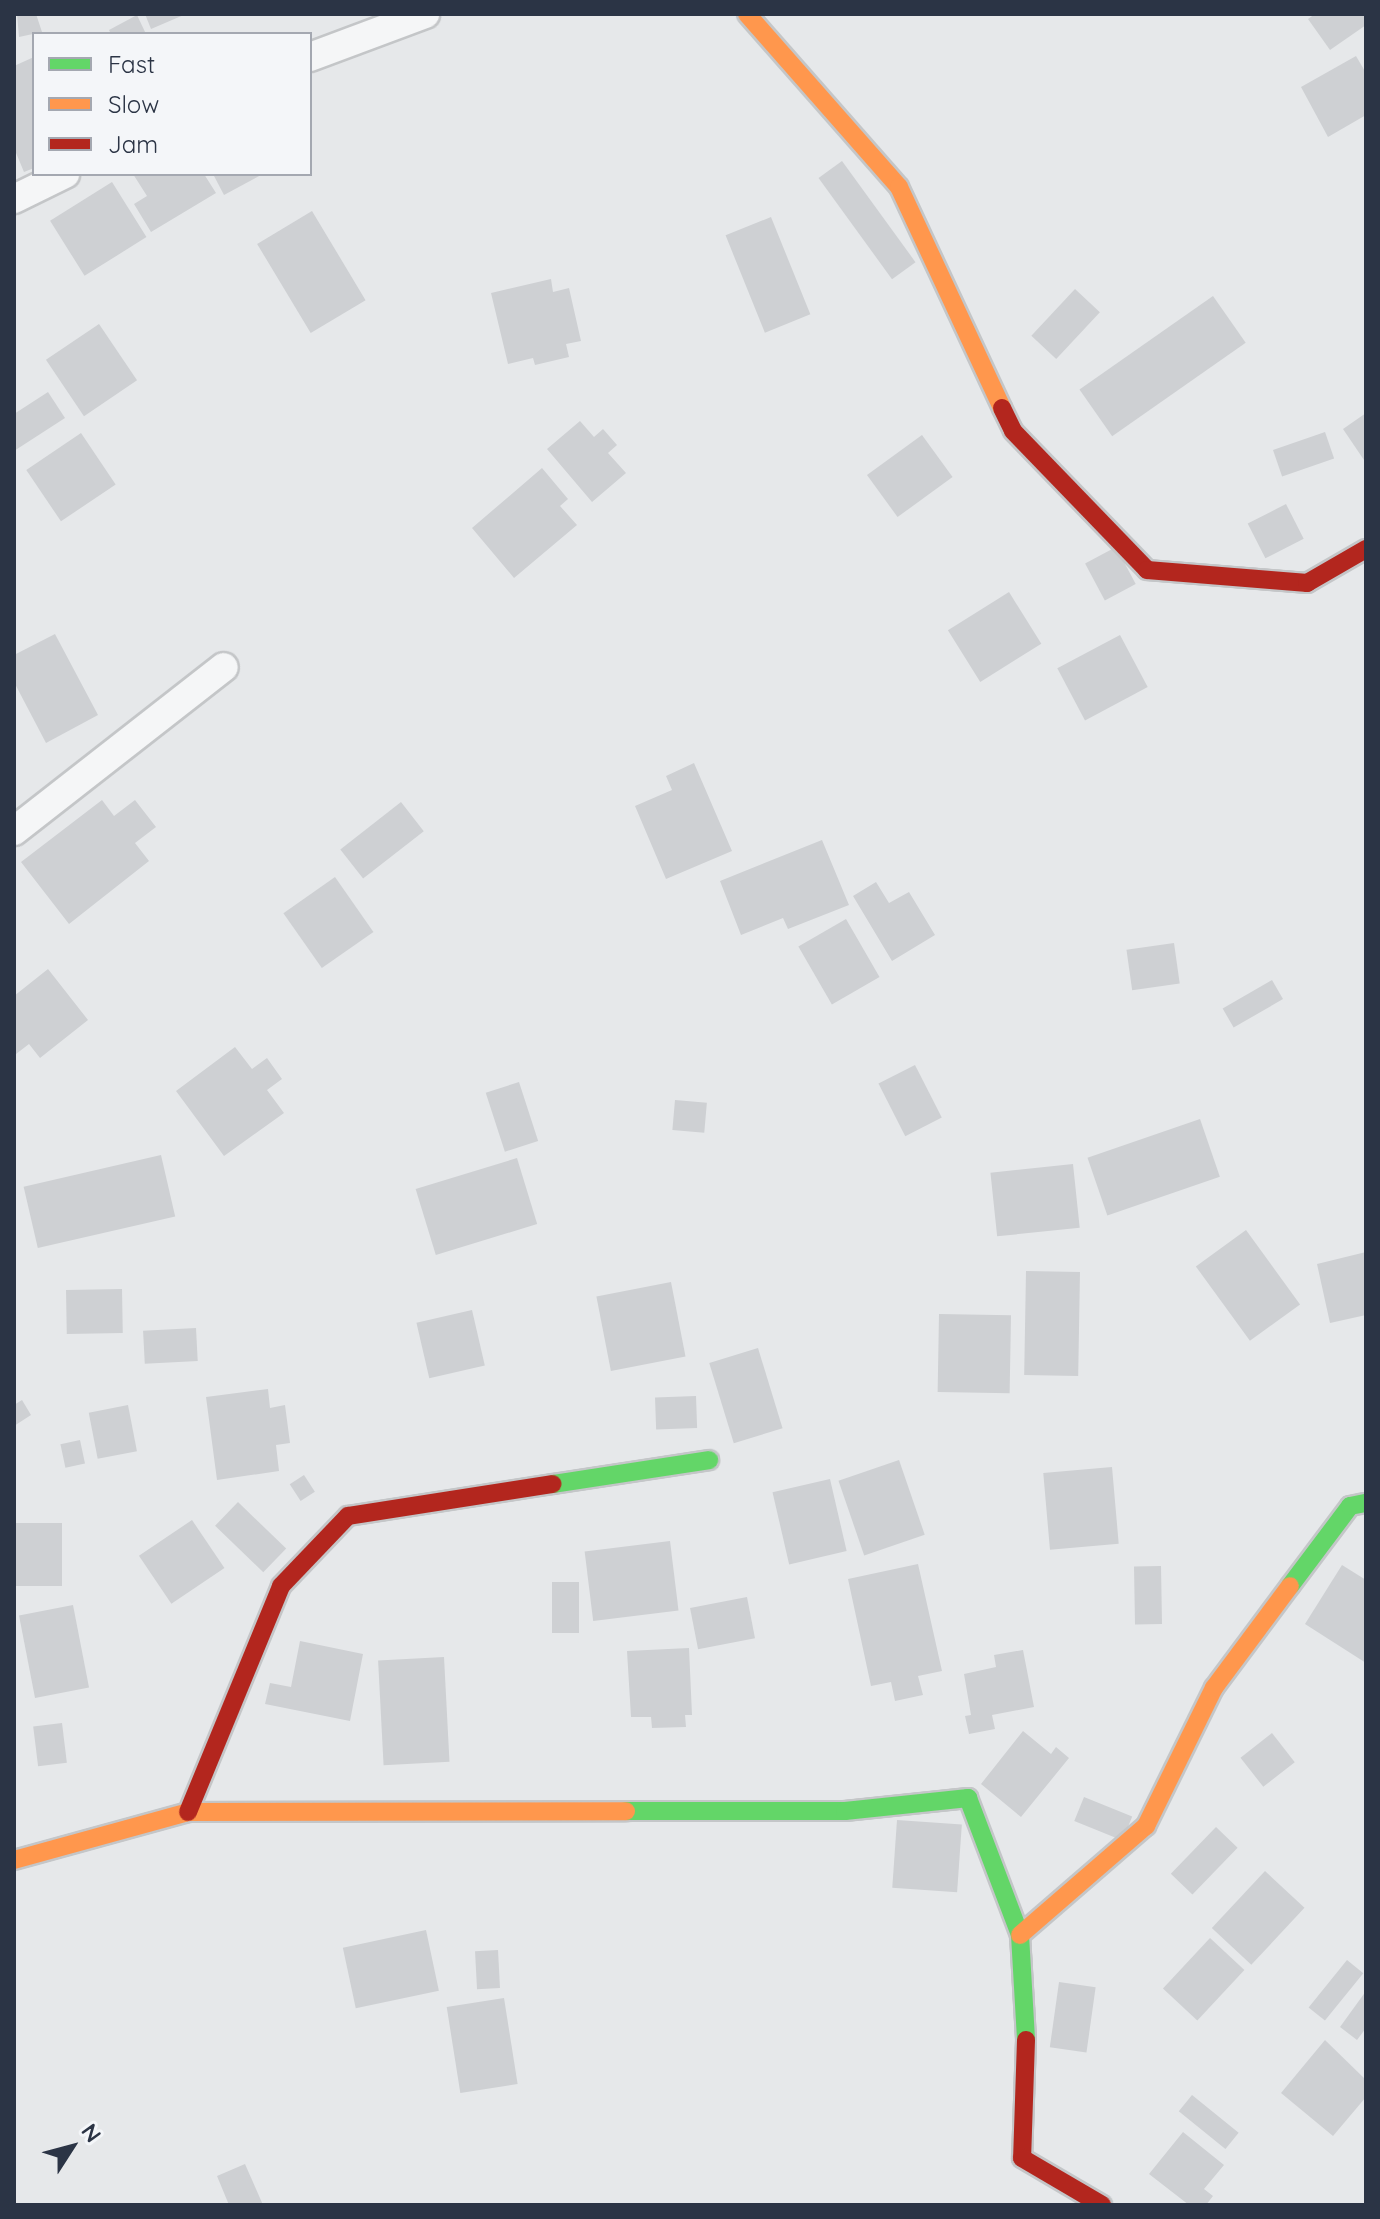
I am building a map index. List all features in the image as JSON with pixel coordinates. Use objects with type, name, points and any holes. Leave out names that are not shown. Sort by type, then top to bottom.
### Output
[{"type":"street","points":[[312,56],[425,14]]},
{"type":"street","points":[[747,14],[899,187],[1013,431],[1147,570],[1307,583],[1366,549]]},
{"type":"street","points":[[14,199],[61,176]]},
{"type":"street","points":[[14,831],[224,667]]},
{"type":"street","points":[[188,1812],[281,1586],[348,1516],[709,1460]]},
{"type":"street","points":[[1020,1935],[1146,1826],[1214,1688],[1350,1506],[1366,1503]]},
{"type":"street","points":[[14,1860],[188,1812],[845,1811],[968,1798],[1020,1935],[1026,2047],[1022,2158],[1102,2205]]},
{"type":"building","points":[[17,14],[36,14],[42,32],[19,37]]},
{"type":"building","points":[[145,14],[186,14],[151,29]]},
{"type":"building","points":[[1315,14],[1366,14],[1366,25],[1330,50],[1308,19]]},
{"type":"building","points":[[137,15],[145,32],[110,32]]},
{"type":"building","points":[[1356,56],[1366,73],[1366,115],[1328,137],[1301,87]]},
{"type":"building","points":[[32,58],[32,169],[24,172],[14,148],[14,66]]},
{"type":"building","points":[[842,161],[915,262],[892,279],[819,178]]},
{"type":"building","points":[[134,176],[205,176],[216,193],[151,232],[134,204],[147,196]]},
{"type":"building","points":[[214,176],[259,176],[224,195]]},
{"type":"building","points":[[112,182],[146,237],[85,276],[50,221]]},
{"type":"building","points":[[312,211],[366,300],[311,333],[257,244]]},
{"type":"building","points":[[771,217],[810,314],[765,333],[726,235]]},
{"type":"building","points":[[551,279],[553,292],[569,288],[581,341],[566,344],[569,357],[535,365],[533,358],[508,364],[491,293]]},
{"type":"building","points":[[1075,289],[1100,312],[1056,359],[1031,336]]},
{"type":"building","points":[[1213,296],[1246,343],[1112,436],[1079,389]]},
{"type":"building","points":[[99,324],[137,380],[84,416],[46,360]]},
{"type":"building","points":[[48,392],[65,418],[14,451],[14,414]]},
{"type":"building","points":[[1366,413],[1366,463],[1343,429]]},
{"type":"building","points":[[580,421],[594,437],[603,429],[617,445],[608,453],[626,473],[592,502],[547,449]]},
{"type":"building","points":[[1325,432],[1334,458],[1282,476],[1273,450]]},
{"type":"building","points":[[81,433],[116,484],[61,521],[26,470]]},
{"type":"building","points":[[922,435],[953,477],[898,517],[867,475]]},
{"type":"building","points":[[542,468],[568,499],[560,506],[577,525],[514,578],[472,528]]},
{"type":"building","points":[[1286,504],[1304,539],[1265,558],[1248,524]]},
{"type":"building","points":[[1116,547],[1136,584],[1105,601],[1085,563]]},
{"type":"building","points":[[1009,592],[1041,644],[980,682],[948,630]]},
{"type":"building","points":[[55,634],[98,715],[46,743],[14,682],[14,655]]},
{"type":"building","points":[[1120,635],[1148,687],[1085,720],[1057,668]]},
{"type":"building","points":[[694,763],[732,851],[666,879],[635,806],[672,790],[666,776]]},
{"type":"building","points":[[102,800],[114,816],[135,800],[156,827],[135,843],[149,861],[69,924],[21,862]]},
{"type":"building","points":[[401,802],[424,831],[363,879],[340,849]]},
{"type":"building","points":[[822,840],[849,905],[788,929],[783,918],[741,935],[720,881]]},
{"type":"building","points":[[335,877],[373,932],[322,968],[283,913]]},
{"type":"building","points":[[876,882],[889,903],[909,892],[935,935],[892,961],[853,896]]},
{"type":"building","points":[[846,919],[879,977],[832,1005],[798,947]]},
{"type":"building","points":[[1174,943],[1180,984],[1132,990],[1126,950]]},
{"type":"building","points":[[48,969],[88,1020],[40,1058],[29,1044],[16,1054],[14,996]]},
{"type":"building","points":[[1272,980],[1283,999],[1234,1028],[1223,1008]]},
{"type":"building","points":[[235,1047],[252,1069],[267,1058],[282,1079],[267,1090],[284,1113],[224,1156],[176,1091]]},
{"type":"building","points":[[915,1065],[942,1118],[905,1136],[878,1084]]},
{"type":"building","points":[[519,1082],[538,1141],[505,1152],[486,1093]]},
{"type":"building","points":[[675,1100],[707,1103],[704,1133],[672,1130]]},
{"type":"building","points":[[1200,1119],[1220,1177],[1107,1215],[1087,1158]]},
{"type":"building","points":[[161,1155],[175,1216],[38,1248],[24,1187]]},
{"type":"building","points":[[517,1158],[537,1224],[436,1255],[416,1189]]},
{"type":"building","points":[[1073,1164],[1080,1228],[997,1236],[990,1173]]},
{"type":"building","points":[[1246,1230],[1300,1304],[1250,1341],[1196,1266]]},
{"type":"building","points":[[1366,1252],[1366,1315],[1330,1323],[1317,1264]]},
{"type":"building","points":[[1026,1271],[1080,1272],[1078,1376],[1024,1375]]},
{"type":"building","points":[[671,1282],[686,1357],[611,1371],[596,1297]]},
{"type":"building","points":[[122,1289],[123,1333],[67,1334],[66,1290]]},
{"type":"building","points":[[472,1310],[485,1366],[429,1378],[416,1323]]},
{"type":"building","points":[[939,1314],[1011,1315],[1010,1393],[938,1392]]},
{"type":"building","points":[[196,1328],[198,1361],[145,1364],[143,1331]]},
{"type":"building","points":[[758,1348],[783,1428],[734,1443],[709,1363]]},
{"type":"building","points":[[268,1389],[270,1408],[285,1405],[290,1443],[276,1445],[279,1471],[217,1480],[206,1397]]},
{"type":"building","points":[[696,1396],[697,1428],[656,1429],[655,1397]]},
{"type":"building","points":[[22,1400],[31,1415],[14,1426],[14,1405]]},
{"type":"building","points":[[128,1405],[137,1451],[98,1459],[89,1413]]},
{"type":"building","points":[[80,1440],[85,1463],[65,1468],[60,1444]]},
{"type":"building","points":[[899,1460],[925,1535],[864,1556],[838,1481]]},
{"type":"building","points":[[1112,1467],[1119,1544],[1050,1550],[1043,1473]]},
{"type":"building","points":[[304,1475],[315,1492],[301,1501],[290,1484]]},
{"type":"building","points":[[830,1479],[847,1551],[789,1564],[773,1492]]},
{"type":"building","points":[[238,1502],[286,1549],[263,1572],[215,1526]]},
{"type":"building","points":[[192,1520],[224,1568],[171,1604],[139,1556]]},
{"type":"building","points":[[15,1523],[62,1523],[62,1586],[15,1586]]},
{"type":"building","points":[[670,1541],[679,1610],[593,1621],[585,1551]]},
{"type":"building","points":[[918,1564],[942,1671],[918,1676],[923,1695],[895,1701],[891,1682],[871,1686],[848,1579]]},
{"type":"building","points":[[1342,1565],[1366,1580],[1366,1663],[1305,1624]]},
{"type":"building","points":[[1134,1566],[1161,1566],[1162,1624],[1135,1624]]},
{"type":"building","points":[[552,1582],[579,1582],[579,1633],[552,1633]]},
{"type":"building","points":[[747,1597],[755,1638],[698,1649],[690,1608]]},
{"type":"building","points":[[73,1605],[89,1687],[35,1698],[19,1615]]},
{"type":"building","points":[[300,1641],[363,1654],[350,1721],[265,1704],[270,1683],[291,1687]]},
{"type":"building","points":[[689,1648],[692,1715],[685,1715],[686,1727],[652,1728],[651,1717],[631,1717],[627,1651]]},
{"type":"building","points":[[1023,1650],[1034,1707],[992,1715],[995,1729],[969,1734],[965,1716],[971,1715],[964,1674],[996,1667],[994,1655]]},
{"type":"building","points":[[444,1657],[449,1762],[384,1765],[378,1660]]},
{"type":"building","points":[[62,1723],[67,1763],[38,1766],[33,1727]]},
{"type":"building","points":[[1023,1731],[1051,1754],[1056,1747],[1069,1758],[1021,1817],[981,1784]]},
{"type":"building","points":[[1272,1733],[1295,1762],[1263,1787],[1240,1758]]},
{"type":"building","points":[[1084,1797],[1132,1816],[1122,1841],[1074,1821]]},
{"type":"building","points":[[897,1820],[962,1825],[957,1892],[892,1888]]},
{"type":"building","points":[[1216,1827],[1238,1848],[1192,1895],[1171,1874]]},
{"type":"building","points":[[1265,1871],[1304,1908],[1251,1965],[1212,1928]]},
{"type":"building","points":[[426,1930],[439,1991],[356,2008],[343,1948]]},
{"type":"building","points":[[1210,1938],[1244,1970],[1197,2021],[1163,1988]]},
{"type":"building","points":[[498,1950],[500,1988],[477,1989],[475,1951]]},
{"type":"building","points":[[1347,1960],[1363,1973],[1325,2021],[1309,2007]]},
{"type":"building","points":[[1059,1982],[1096,1987],[1086,2053],[1050,2047]]},
{"type":"building","points":[[1366,1991],[1366,2028],[1357,2040],[1340,2027]]},
{"type":"building","points":[[504,1998],[518,2084],[460,2093],[447,2007]]},
{"type":"building","points":[[1325,2040],[1366,2080],[1366,2097],[1333,2136],[1281,2093]]},
{"type":"building","points":[[1192,2095],[1239,2133],[1225,2149],[1179,2111]]},
{"type":"building","points":[[1183,2132],[1224,2165],[1204,2189],[1213,2196],[1206,2205],[1189,2205],[1149,2174]]},
{"type":"building","points":[[245,2164],[263,2205],[229,2205],[217,2176]]},
{"type":"traffic: fast","points":[[553,1484],[709,1460]]},
{"type":"traffic: fast","points":[[1290,1586],[1350,1506],[1366,1503]]},
{"type":"traffic: fast","points":[[626,1811],[845,1811],[968,1798],[1020,1935],[1026,2040]]},
{"type":"traffic: slow","points":[[747,14],[899,187],[1002,408]]},
{"type":"traffic: slow","points":[[1020,1935],[1146,1826],[1214,1688],[1290,1586]]},
{"type":"traffic: slow","points":[[14,1860],[188,1812],[626,1811]]},
{"type":"traffic: jam","points":[[1002,408],[1013,431],[1147,570],[1307,583],[1366,549]]},
{"type":"traffic: jam","points":[[188,1812],[281,1586],[348,1516],[553,1484]]},
{"type":"traffic: jam","points":[[1026,2040],[1022,2158],[1102,2205]]}]
